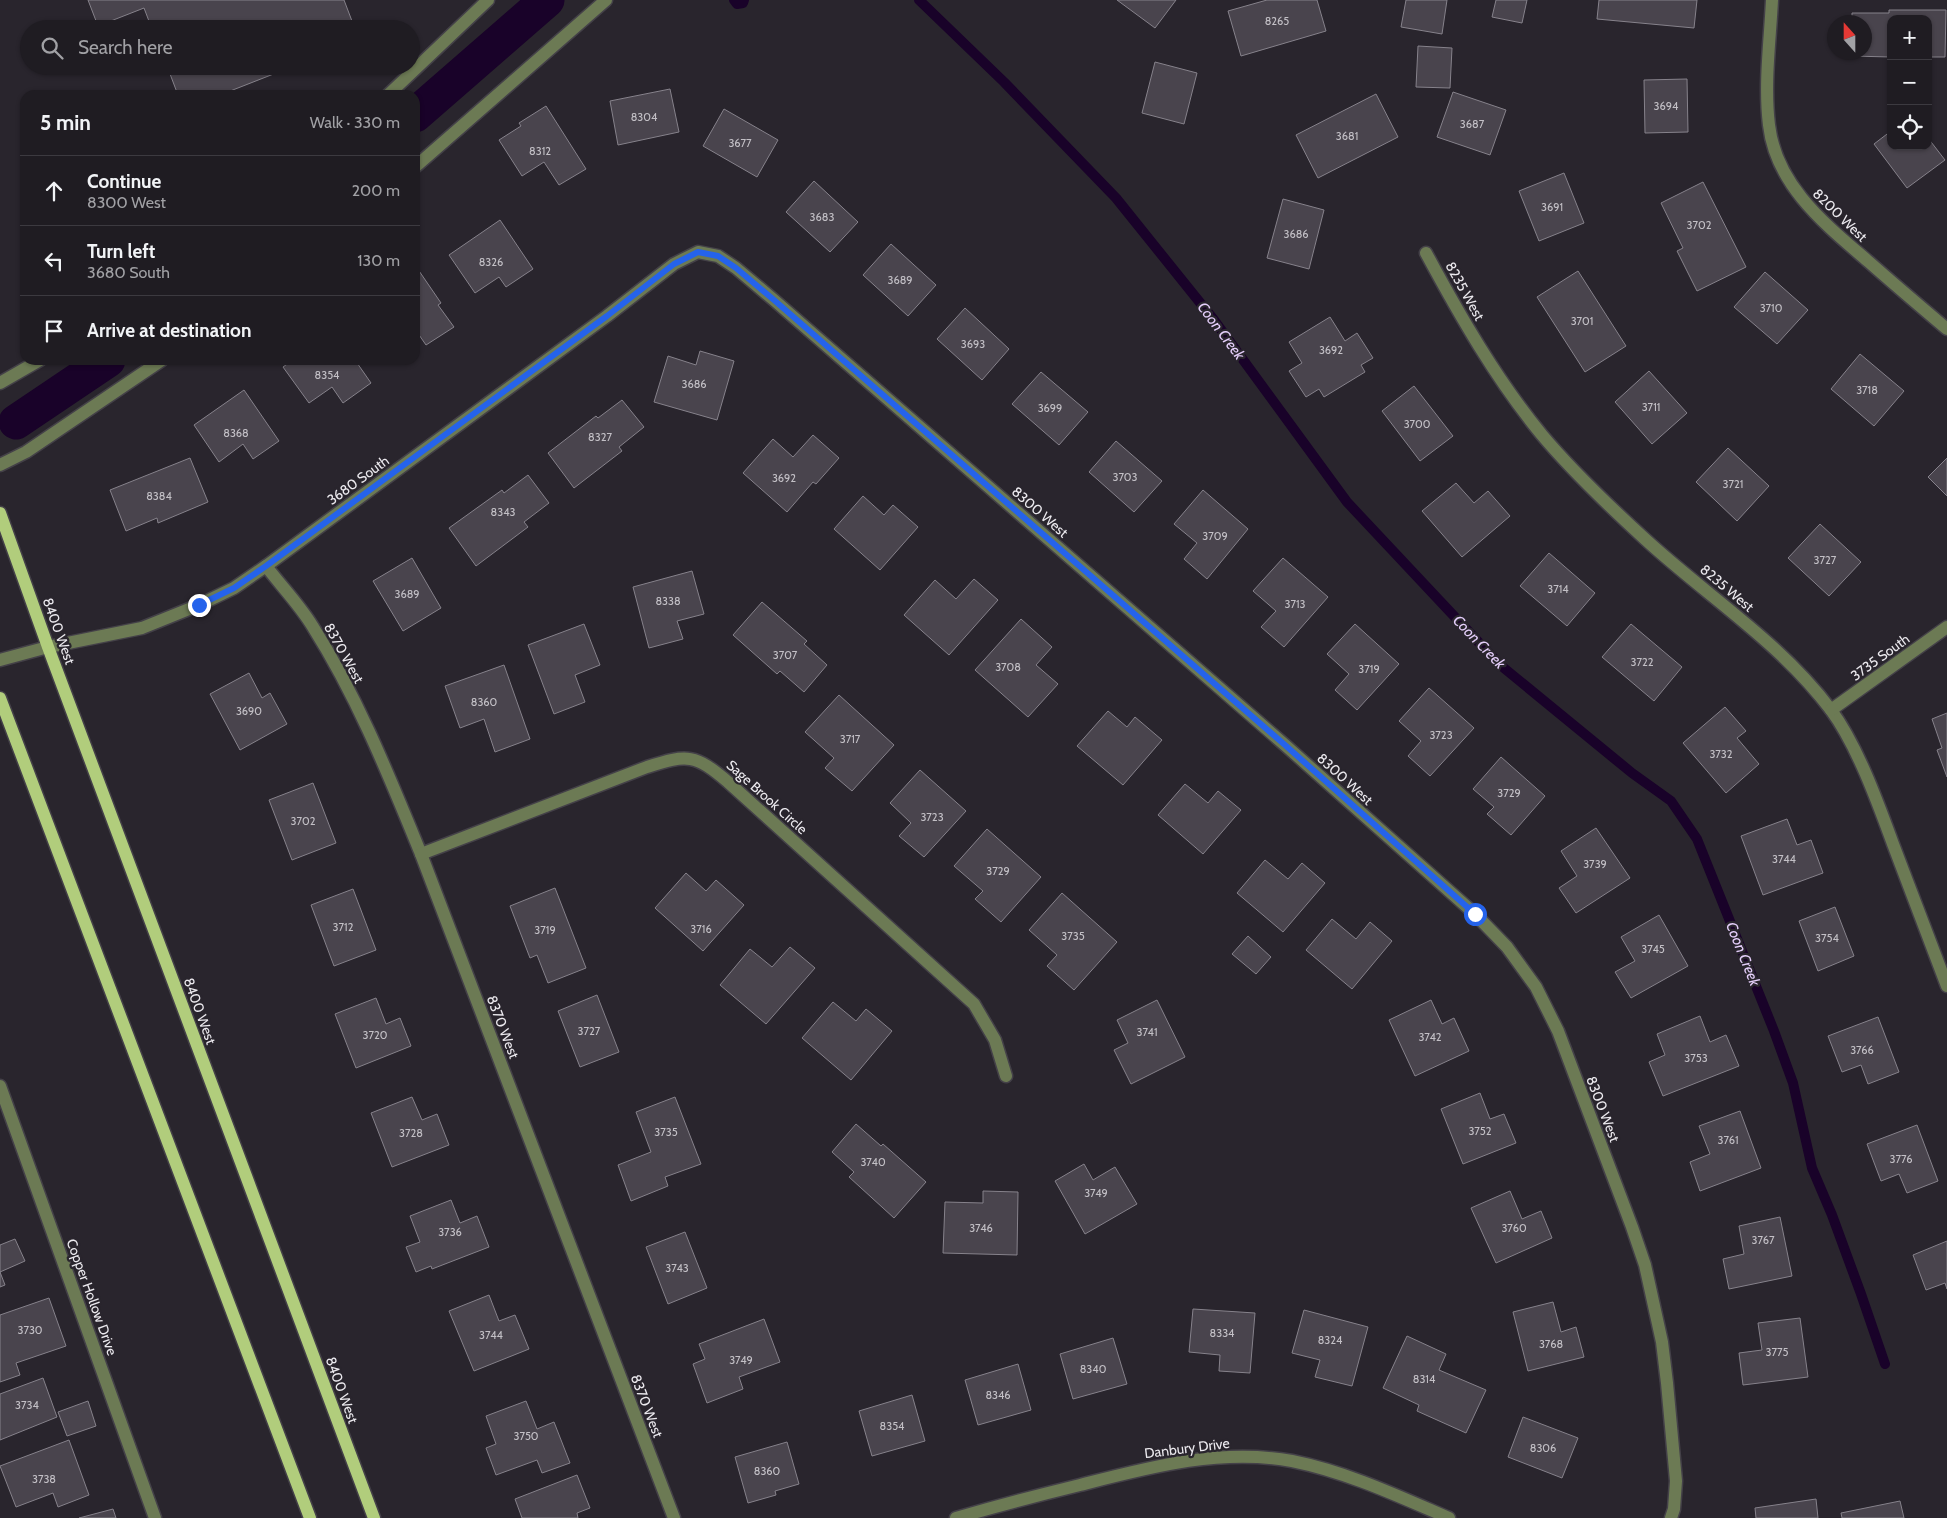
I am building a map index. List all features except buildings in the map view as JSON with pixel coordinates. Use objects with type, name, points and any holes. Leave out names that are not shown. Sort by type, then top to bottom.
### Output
[{"type":"main road","name":"8400 West","points":[[0,513],[48,647],[374,1518]]},
{"type":"main road","points":[[0,698],[310,1518]]},
{"type":"street","points":[[420,65],[488,0]]},
{"type":"street","points":[[420,163],[606,0]]},
{"type":"street","name":"8200 West","points":[[1772,0],[1767,91],[1769,126],[1774,148],[1783,172],[1798,194],[1825,224],[1947,329]]},
{"type":"street","points":[[393,90],[409,75]]},
{"type":"street","name":"3680 South","points":[[0,660],[48,647],[142,628],[234,588],[607,316],[674,264],[698,252]]},
{"type":"street","name":"8300 West","points":[[698,252],[718,256],[774,300],[1292,751],[1475,914],[1506,947],[1536,987],[1558,1031],[1645,1264],[1662,1342],[1667,1383],[1676,1481],[1674,1509],[1671,1518]]},
{"type":"street","name":"8235 West","points":[[1426,252],[1477,343],[1518,404],[1566,462],[1648,541],[1766,641],[1831,710],[1847,735],[1878,804],[1947,986]]},
{"type":"street","points":[[0,383],[31,365]]},
{"type":"street","points":[[0,465],[26,452],[155,365]]},
{"type":"street","name":"8370 West","points":[[266,566],[312,625],[345,683],[385,766],[421,854],[674,1518]]},
{"type":"street","name":"3735 South","points":[[1831,710],[1947,627]]},
{"type":"street","name":"Sage Brook Circle","points":[[421,854],[647,766],[676,758],[691,758],[715,771],[728,782],[974,1004],[995,1040],[1006,1076]]},
{"type":"street","name":"Copper Hollow Drive","points":[[0,1086],[155,1518]]},
{"type":"street","name":"Danbury Drive","points":[[956,1518],[1149,1467],[1214,1457],[1256,1456],[1293,1461],[1343,1474],[1449,1518]]},
{"type":"waterway","points":[[420,111],[547,0]]},
{"type":"waterway","name":"Coon Creek","points":[[734,0],[737,4],[743,3],[744,0]]},
{"type":"waterway","name":"Coon Creek","points":[[919,0],[1004,82],[1116,198],[1214,320],[1347,502],[1499,664],[1632,773],[1671,801],[1697,839],[1774,1031],[1793,1083],[1812,1168],[1832,1215],[1885,1364]]},
{"type":"waterway","points":[[16,422],[101,365]]},
{"type":"route","points":[[199,605],[234,588],[266,566],[607,316],[674,264],[698,252],[718,256],[736,268],[774,300],[1285,745],[1475,914]]}]
